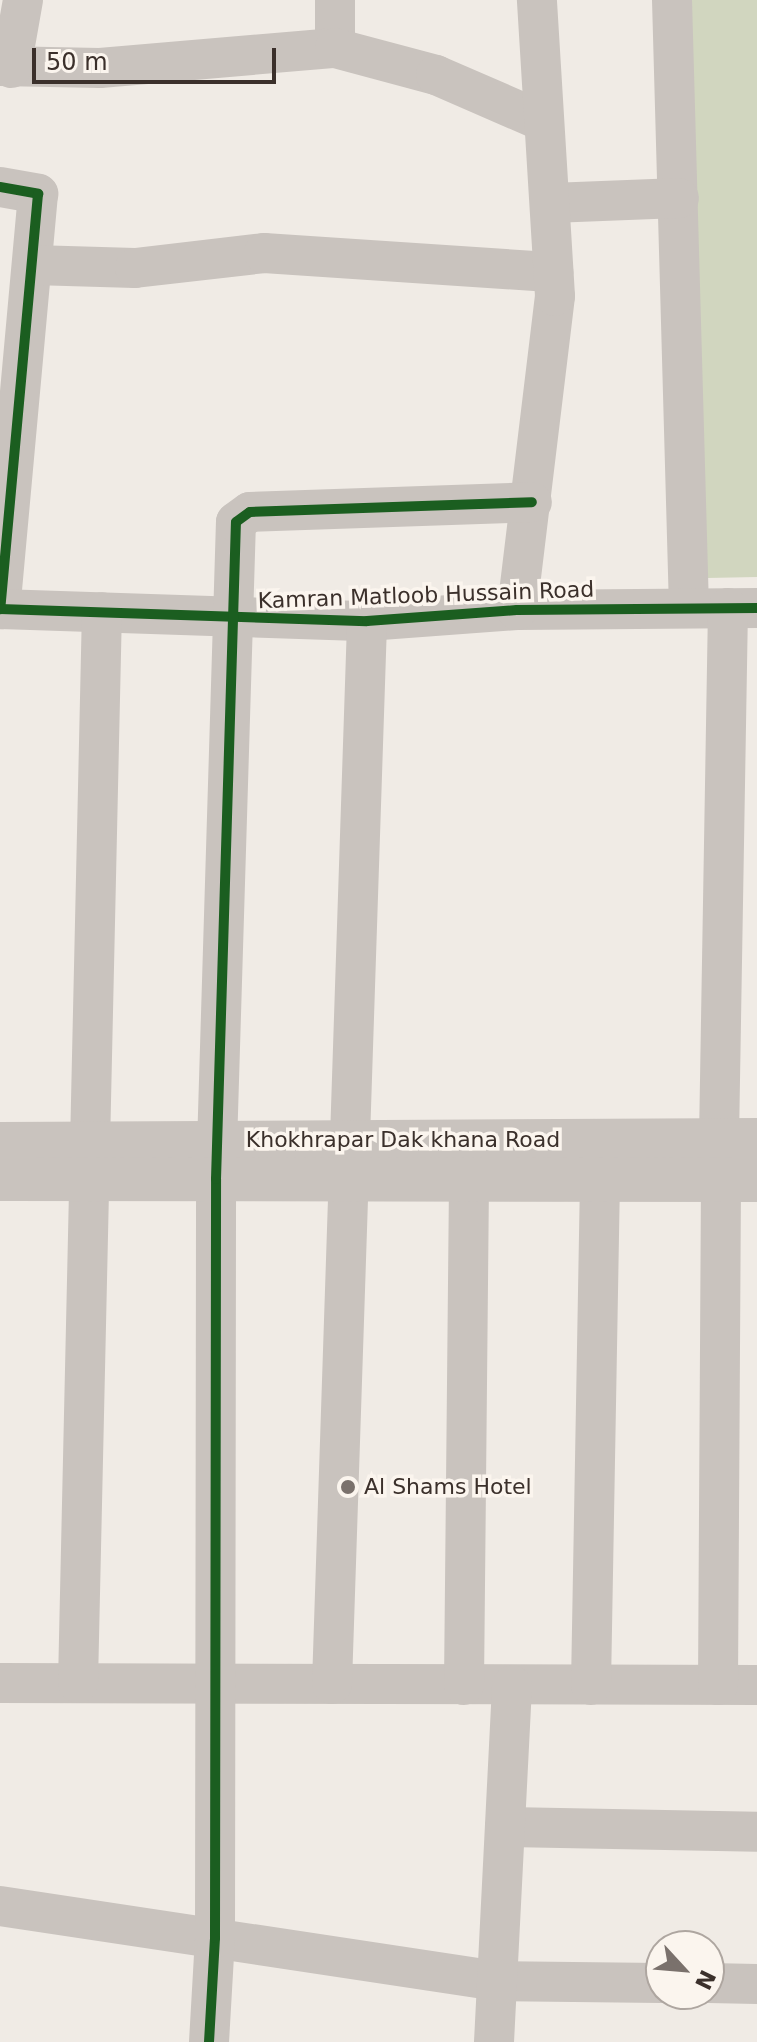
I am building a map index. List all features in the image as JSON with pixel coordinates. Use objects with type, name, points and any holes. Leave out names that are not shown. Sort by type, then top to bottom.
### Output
[{"type":"street","points":[[23,0],[6,67],[100,68],[335,48],[436,75],[542,121]]},
{"type":"street","points":[[335,0],[335,48]]},
{"type":"street","points":[[517,610],[555,296],[537,0]]},
{"type":"street","points":[[672,0],[689,608]]},
{"type":"street","points":[[0,187],[38,194],[0,609]]},
{"type":"street","points":[[551,203],[679,198]]},
{"type":"street","points":[[33,265],[135,268],[264,253],[553,272]]},
{"type":"street","points":[[209,2042],[215,1938],[217,1160],[230,620],[236,522],[250,512],[532,502]]},
{"type":"street","points":[[718,1685],[738,1160],[743,608]]},
{"type":"street","name":"Kamran Matloob Hussain Road","points":[[0,609],[230,620],[367,621],[517,610],[743,608]]},
{"type":"street","points":[[78,1683],[102,612]]},
{"type":"street","points":[[332,1684],[352,1159],[367,621]]},
{"type":"street","name":"Khokhrapar Dak khana Road","points":[[0,1144],[90,1160],[738,1160]]},
{"type":"street","name":"Khokhrapar Dak khana Road","points":[[352,1159],[469,1180],[600,1180],[738,1160]]},
{"type":"street","name":"Khokhrapar Dak khana Road","points":[[0,1179],[90,1160]]},
{"type":"street","points":[[464,1685],[469,1180]]},
{"type":"street","points":[[591,1685],[600,1180]]},
{"type":"street","points":[[0,1683],[757,1685]]},
{"type":"street","points":[[494,2042],[512,1685]]},
{"type":"street","points":[[505,1827],[757,1832]]},
{"type":"street","points":[[0,1906],[497,1981],[645,1983]]},
{"type":"street","points":[[725,1983],[757,1984]]},
{"type":"green space","points":[[688,0],[757,0],[757,577],[707,578]]},
{"type":"cycle path","points":[[0,187],[38,194],[0,609],[367,621],[517,610],[757,608]]},
{"type":"cycle path","points":[[209,2042],[215,1938],[216,1179],[236,522],[250,512],[532,502]]},
{"type":"place","name":"Al Shams Hotel","points":[[348,1487]]}]
